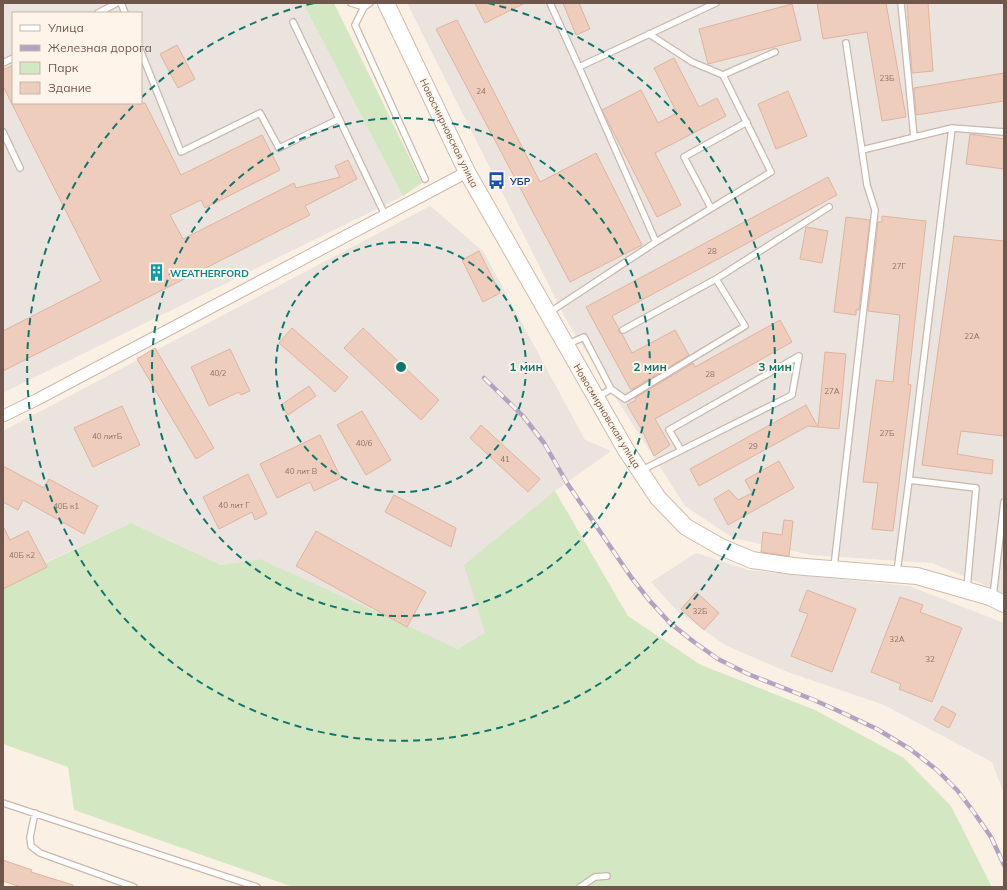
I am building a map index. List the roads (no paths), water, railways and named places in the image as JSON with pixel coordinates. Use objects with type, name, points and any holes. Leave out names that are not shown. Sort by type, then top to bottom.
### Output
[{"type":"street","name":"Новосмирновская улица","points":[[386,3],[467,172],[596,399],[626,450],[658,498],[686,527],[721,547],[752,560],[833,570],[916,576],[999,601]]},
{"type":"street","points":[[3,416],[467,172]]},
{"type":"lane","points":[[100,12],[117,3]]},
{"type":"lane","points":[[351,3],[364,7]]},
{"type":"lane","points":[[370,3],[364,7],[355,25],[425,179]]},
{"type":"lane","points":[[550,3],[656,242]]},
{"type":"lane","points":[[579,67],[716,3]]},
{"type":"lane","points":[[901,3],[914,137]]},
{"type":"lane","points":[[293,22],[385,215]]},
{"type":"lane","points":[[548,314],[656,242],[771,172],[723,75],[692,62],[649,34]]},
{"type":"lane","points":[[833,570],[875,210],[867,184],[846,43]]},
{"type":"lane","points":[[723,75],[775,52]]},
{"type":"lane","points":[[142,54],[182,152],[260,113],[279,148],[339,119]]},
{"type":"lane","points":[[3,63],[12,58]]},
{"type":"lane","points":[[712,208],[684,157],[747,122]]},
{"type":"lane","points":[[897,575],[952,128]]},
{"type":"lane","points":[[862,150],[952,128],[1004,132]]},
{"type":"lane","points":[[3,132],[20,168]]},
{"type":"lane","points":[[624,330],[716,278],[829,207]]},
{"type":"lane","points":[[566,345],[584,337],[611,388],[625,399],[745,326],[716,278]]},
{"type":"lane","points":[[640,471],[792,395],[800,356],[669,430],[681,450]]},
{"type":"lane","points":[[596,399],[611,388]]},
{"type":"lane","points":[[909,480],[976,488],[967,591]]},
{"type":"lane","points":[[999,601],[1004,502]]},
{"type":"lane","points":[[3,803],[257,887]]},
{"type":"lane","points":[[35,813],[30,837],[30,846],[40,852],[134,887]]},
{"type":"lane","points":[[580,887],[595,877],[607,876]]},
{"type":"railway","points":[[484,378],[523,416],[544,443],[567,483],[631,577],[670,623],[718,659],[748,674],[843,713],[877,729],[910,749],[937,770],[957,790],[991,837],[1004,865]]},
{"type":"place","name":"УБР","points":[[497,181]]},
{"type":"place","name":"WEATHERFORD","points":[[157,273]]}]
